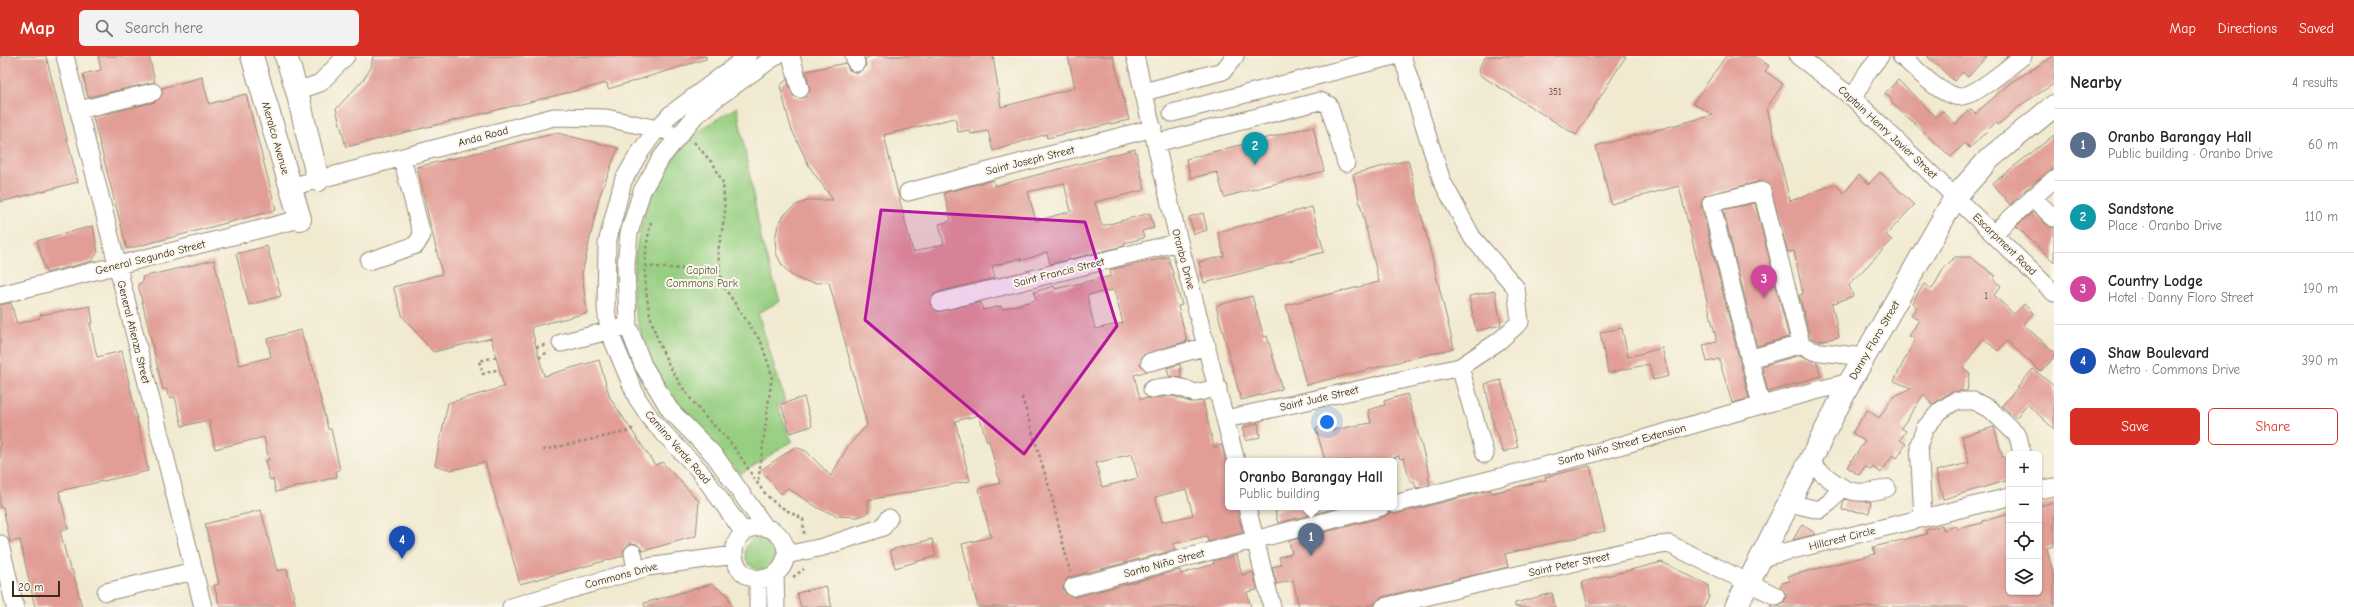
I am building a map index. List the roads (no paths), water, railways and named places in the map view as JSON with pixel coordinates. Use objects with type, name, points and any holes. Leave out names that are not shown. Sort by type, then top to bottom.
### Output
[{"type":"main road","name":"Meralco Avenue","points":[[252,56],[300,219]]},
{"type":"main road","points":[[286,56],[297,91],[318,180]]},
{"type":"main road","name":"Danny Floro Street","points":[[1736,606],[1850,382],[1956,196],[1990,158],[2054,106]]},
{"type":"street","name":"General Atienza Street","points":[[65,56],[203,607]]},
{"type":"street","points":[[297,91],[320,83],[346,56]]},
{"type":"street","name":"Camino Verde Road","points":[[744,533],[699,470],[653,422],[637,398],[625,373],[609,331],[606,308],[608,243],[623,181],[638,155],[657,129],[671,114],[748,56]]},
{"type":"street","name":"Camino Verde Road","points":[[765,527],[715,456],[670,410],[659,394],[643,365],[628,326],[626,273],[629,233],[642,191],[661,158],[687,141],[695,116],[718,97],[776,56]]},
{"type":"street","points":[[791,56],[800,89]]},
{"type":"street","name":"Oranbo Drive","points":[[1135,56],[1179,242],[1196,278],[1207,346],[1235,458]]},
{"type":"street","points":[[1144,92],[1223,71],[1235,56]]},
{"type":"street","points":[[1172,113],[1394,56]]},
{"type":"street","points":[[1402,56],[1442,181],[1472,237],[1516,288],[1520,322],[1499,341],[1460,367],[1485,454]]},
{"type":"street","name":"Captain Henry Javier Street","points":[[1798,56],[1857,101],[1956,196]]},
{"type":"street","points":[[1902,56],[1937,88],[1957,97],[1974,93],[2023,56]]},
{"type":"street","points":[[1857,101],[1868,71],[1879,58]]},
{"type":"street","points":[[79,110],[153,92]]},
{"type":"street","name":"Saint Joseph Street","points":[[908,192],[1154,136],[1320,101],[1326,102],[1329,105],[1346,163]]},
{"type":"street","name":"Anda Road","points":[[290,187],[402,158],[503,138],[554,117],[588,116],[657,129],[687,141]]},
{"type":"street","points":[[369,261],[416,245],[420,241],[422,235],[402,158]]},
{"type":"street","points":[[1994,233],[2032,197],[2054,179]]},
{"type":"street","points":[[1761,405],[1711,203],[1762,191],[1801,344],[1813,351],[1864,357]]},
{"type":"street","name":"Escarpment Road","points":[[1956,196],[2054,292]]},
{"type":"street","points":[[2032,197],[2054,218]]},
{"type":"street","name":"General Segundo Street","points":[[0,295],[300,219]]},
{"type":"street","name":"Saint Francis Street","points":[[940,302],[1179,242]]},
{"type":"street","points":[[562,343],[628,326]]},
{"type":"street","points":[[1749,359],[1801,344]]},
{"type":"street","points":[[1150,362],[1207,346]]},
{"type":"street","name":"Saint Jude Street","points":[[1226,419],[1460,367]]},
{"type":"street","name":"Santo Niño Street Extension","points":[[1397,503],[1591,454],[1761,405],[1850,382]]},
{"type":"street","points":[[1152,389],[1166,386],[1181,386],[1194,393],[1218,388]]},
{"type":"street","points":[[1923,518],[1918,444],[1925,428],[1940,411],[1955,401],[1974,401],[1992,410],[2018,436],[2021,451]]},
{"type":"street","points":[[1809,463],[1841,487],[1854,493],[1862,494],[1887,488]]},
{"type":"street","points":[[1789,503],[1819,510],[1830,502],[1841,487]]},
{"type":"street","points":[[2042,489],[2054,487]]},
{"type":"street","name":"Hillcrest Circle","points":[[1760,558],[2006,498]]},
{"type":"street","points":[[1248,510],[1272,607]]},
{"type":"street","points":[[1254,539],[1369,510]]},
{"type":"street","points":[[786,555],[823,547],[883,527],[889,518]]},
{"type":"street","points":[[775,574],[758,578],[749,577],[742,571],[734,556],[736,543],[744,533],[758,527],[765,527],[778,534],[785,548],[786,555],[784,562],[775,574],[776,607]]},
{"type":"street","name":"Santo Niño Street","points":[[1073,586],[1254,539]]},
{"type":"street","points":[[0,544],[15,607]]},
{"type":"street","name":"Saint Peter Street","points":[[1384,607],[1494,580],[1651,546],[1669,544],[1776,596]]},
{"type":"street","points":[[633,553],[636,570]]},
{"type":"street","name":"Commons Drive","points":[[511,607],[636,570],[696,559],[734,556]]},
{"type":"street","points":[[106,592],[194,571]]},
{"type":"street","points":[[758,578],[758,607]]},
{"type":"place","name":"Sandstone","points":[[1255,165]]},
{"type":"place","name":"Country Lodge","points":[[1764,298]]},
{"type":"place","name":"Oranbo Barangay Hall","points":[[1311,556]]},
{"type":"place","name":"Shaw Boulevard","points":[[402,559]]},
{"type":"park label","name":"Capitol Commons Park","points":[[702,276]]}]
